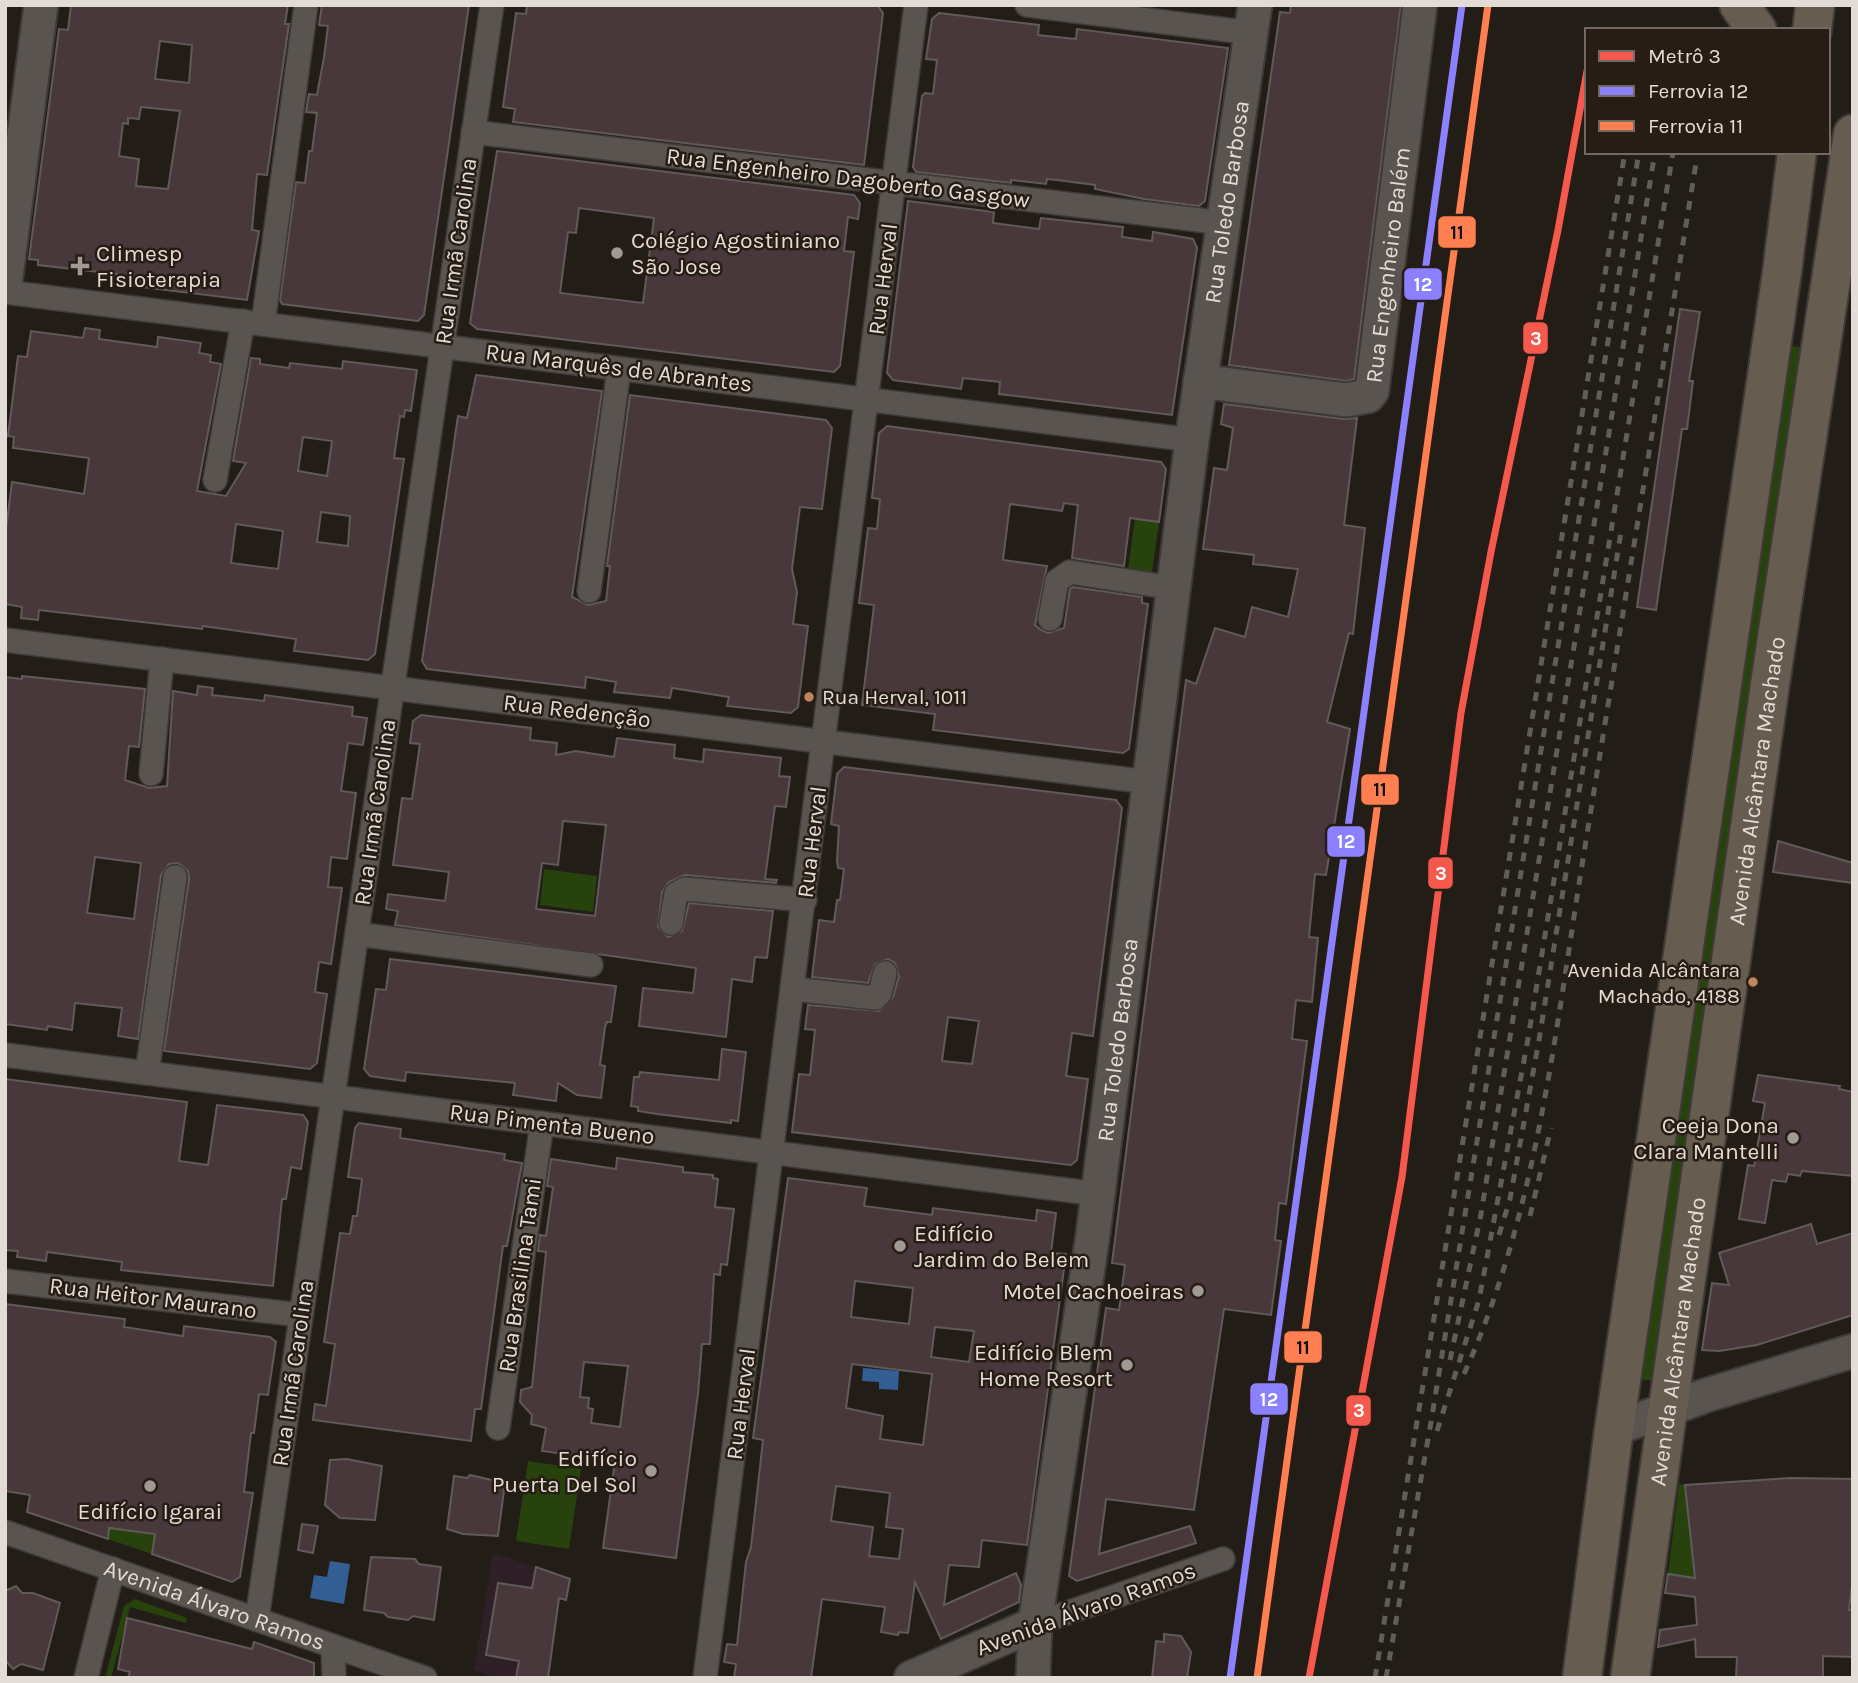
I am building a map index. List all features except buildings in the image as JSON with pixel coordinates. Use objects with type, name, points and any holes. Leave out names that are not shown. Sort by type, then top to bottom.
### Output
[{"type":"highway","points":[[1738,5],[1755,28]]},
{"type":"highway","points":[[1812,28],[1815,5]]},
{"type":"highway","name":"Avenida Alcântara Machado","points":[[1630,1678],[1776,641],[1846,219],[1853,134]]},
{"type":"highway","points":[[1778,154],[1783,272]]},
{"type":"highway","name":"Avenida Alcântara Machado","points":[[1582,1678],[1614,1429],[1783,272],[1797,154]]},
{"type":"street","points":[[5,284],[15,129],[41,5]]},
{"type":"street","points":[[215,480],[253,323],[306,5]]},
{"type":"street","name":"Rua Irmã Carolina","points":[[257,1619],[492,5]]},
{"type":"street","name":"Rua Herval","points":[[705,1678],[916,5]]},
{"type":"street","points":[[1027,5],[1254,19]]},
{"type":"street","name":"Rua Engenheiro Balém","points":[[1206,388],[1346,400],[1368,396],[1372,391],[1420,5]]},
{"type":"street","name":"Rua Toledo Barbosa","points":[[1033,1678],[1035,1624],[1098,1194],[1192,440],[1206,388],[1224,223],[1254,19]]},
{"type":"street","name":"Rua Engenheiro Dagoberto Gasgow","points":[[473,132],[1224,223]]},
{"type":"street","name":"Rua Marquês de Abrantes","points":[[5,292],[1192,440]]},
{"type":"street","points":[[589,591],[619,369]]},
{"type":"street","points":[[1050,619],[1057,581],[1070,572],[1173,588]]},
{"type":"street","name":"Rua Redenção","points":[[5,640],[1149,782]]},
{"type":"street","points":[[151,774],[162,659]]},
{"type":"street","points":[[147,1073],[175,877]]},
{"type":"street","points":[[671,923],[676,894],[685,889],[805,900]]},
{"type":"street","points":[[357,934],[591,965]]},
{"type":"street","points":[[793,989],[875,998],[880,993],[886,973]]},
{"type":"street","name":"Rua Pimenta Bueno","points":[[5,1055],[1098,1194]]},
{"type":"street","name":"Rua Brasilina Tami","points":[[498,1428],[542,1123]]},
{"type":"street","name":"Rua Heitor Maurano","points":[[5,1281],[301,1315]]},
{"type":"street","points":[[1614,1429],[1668,1409],[1853,1351]]},
{"type":"street","name":"Avenida Álvaro Ramos","points":[[5,1532],[425,1678]]},
{"type":"street","name":"Avenida Álvaro Ramos","points":[[911,1678],[1035,1624],[1223,1559]]},
{"type":"street","points":[[86,1678],[113,1569]]},
{"type":"street","name":"Avenida Alcântara Machado","points":[[1565,1678],[1591,1619]]},
{"type":"street","points":[[333,1646],[334,1678]]},
{"type":"shaded area","points":[[493,1553],[536,1567],[516,1678],[498,1678],[474,1670]]},
{"type":"green space","points":[[1792,346],[1801,347],[1808,355],[1659,1381],[1634,1379],[1783,355]]},
{"type":"green space","points":[[1135,519],[1159,522],[1151,580],[1127,577]]},
{"type":"green space","points":[[544,869],[597,876],[593,912],[540,905]]},
{"type":"green space","points":[[528,1461],[581,1469],[569,1549],[516,1541]]},
{"type":"green space","points":[[1679,1484],[1685,1485],[1695,1578],[1668,1574]]},
{"type":"green space","points":[[109,1528],[155,1534],[152,1554],[108,1539]]},
{"type":"green space","points":[[135,1599],[187,1618],[186,1623],[130,1607],[111,1678],[105,1678],[124,1606]]},
{"type":"water","points":[[863,1368],[899,1371],[898,1390],[879,1389],[879,1382],[862,1381]]},
{"type":"water","points":[[330,1561],[350,1564],[344,1604],[310,1598],[314,1575],[327,1577]]},
{"type":"railway","points":[[1375,1678],[1625,154]]},
{"type":"railway","points":[[1386,1678],[1431,1422],[1639,154]]},
{"type":"railway","points":[[1450,1360],[1481,1214],[1655,154]]},
{"type":"railway","points":[[1437,1431],[1479,1300],[1528,1039],[1673,154]]},
{"type":"railway","points":[[1464,1374],[1489,1313],[1509,1250],[1540,1121],[1697,157]]},
{"type":"railway","points":[[1499,1235],[1510,1199],[1539,1040],[1621,532]]},
{"type":"railway","points":[[1530,1216],[1551,1128]]},
{"type":"metro line","name":"3","points":[[1309,1678],[1402,1177],[1461,713],[1585,82]]},
{"type":"rail line","name":"12","points":[[1230,1678],[1462,5]]},
{"type":"rail line","name":"11","points":[[1257,1678],[1488,5]]},
{"type":"place","name":"Colégio Agostiniano São Jose","points":[[617,253]]},
{"type":"place","name":"Climesp Fisioterapia","points":[[80,266]]},
{"type":"place","name":"Rua Herval, 1011","points":[[809,697]]},
{"type":"place","name":"Avenida Alcântara Machado, 4188","points":[[1753,982]]},
{"type":"place","name":"Ceeja Dona Clara Mantelli","points":[[1793,1138]]},
{"type":"place","name":"Edifício Jardim do Belem","points":[[900,1246]]},
{"type":"place","name":"Motel Cachoeiras","points":[[1198,1291]]},
{"type":"place","name":"Edifício Blem Home Resort","points":[[1127,1365]]},
{"type":"place","name":"Edifício Puerta Del Sol","points":[[651,1471]]},
{"type":"place","name":"Edifício Igarai","points":[[150,1486]]}]
